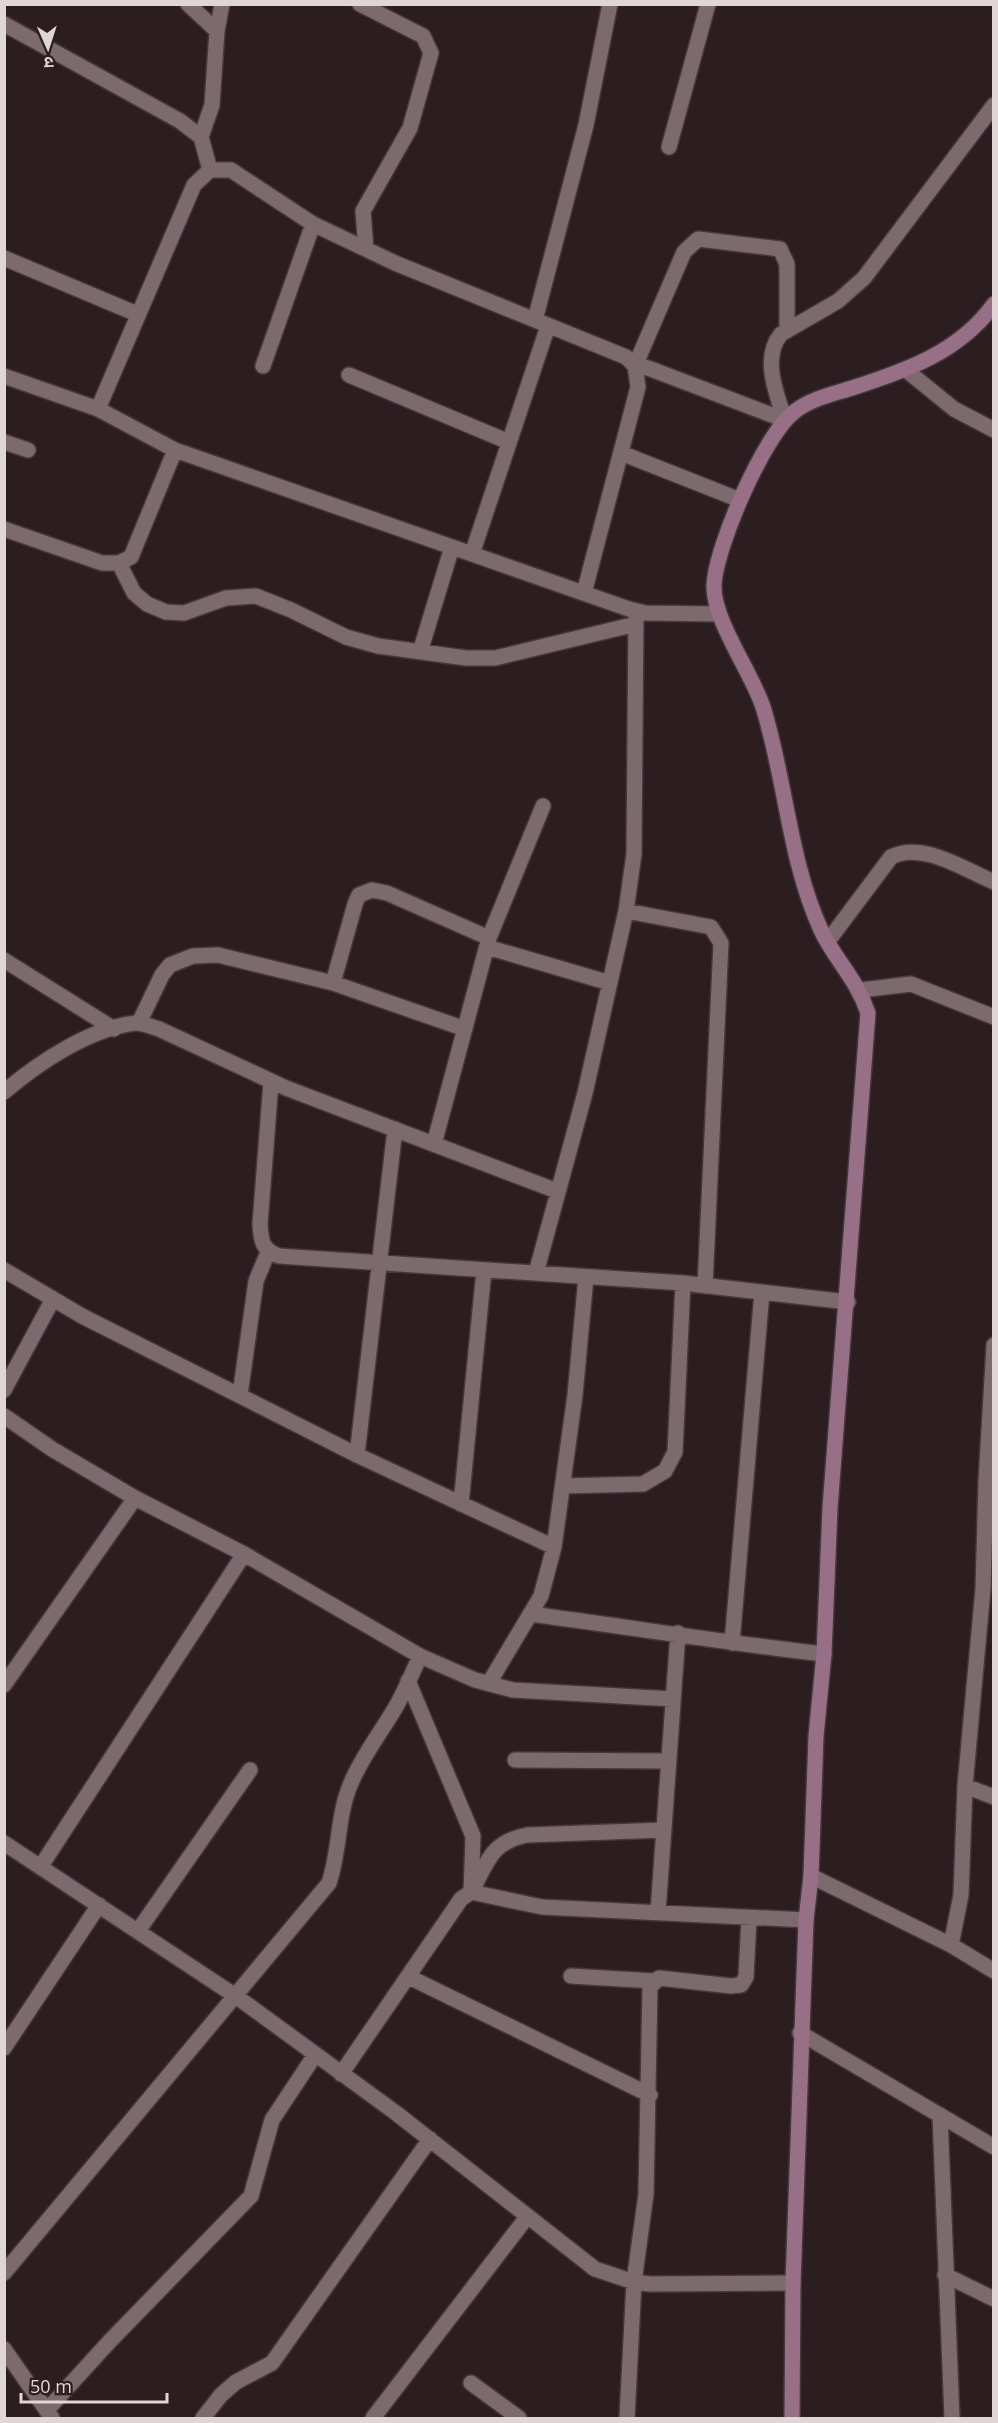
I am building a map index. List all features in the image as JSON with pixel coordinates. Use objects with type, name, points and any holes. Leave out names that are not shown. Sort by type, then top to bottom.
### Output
[{"type":"street","points":[[188,4],[217,31]]},
{"type":"street","points":[[210,170],[201,137],[212,105],[217,31],[222,4]]},
{"type":"street","points":[[360,4],[423,36],[430,53],[410,128],[363,211],[366,249]]},
{"type":"street","points":[[472,554],[509,442],[542,323],[610,4]]},
{"type":"street","points":[[669,147],[708,4]]},
{"type":"street","points":[[4,24],[180,121],[201,137]]},
{"type":"street","points":[[785,420],[773,385],[775,340],[787,330],[838,301],[864,278],[993,105]]},
{"type":"street","points":[[98,409],[194,185],[210,170],[231,170],[313,224],[366,249],[626,357],[635,366],[648,368],[785,420]]},
{"type":"street","points":[[263,366],[313,224]]},
{"type":"street","points":[[584,593],[638,387],[635,366],[684,252],[698,239],[780,249],[787,264],[787,330]]},
{"type":"street","points":[[4,258],[137,314]]},
{"type":"street","points":[[792,2418],[800,2033],[806,1920],[811,1876],[816,1736],[824,1654],[831,1508],[868,1012],[861,990],[822,932],[797,866],[783,782],[762,706],[719,614],[713,589],[716,566],[732,515],[778,428],[785,420],[816,399],[906,370],[959,340],[980,323],[993,304]]},
{"type":"street","points":[[906,370],[954,409],[993,430]]},
{"type":"street","points":[[349,375],[509,442]]},
{"type":"street","points":[[4,376],[98,409],[175,450],[584,593],[636,618]]},
{"type":"street","points":[[4,442],[28,450]]},
{"type":"street","points":[[4,529],[102,564],[119,563],[131,557],[175,450]]},
{"type":"street","points":[[621,453],[740,500]]},
{"type":"street","points":[[420,652],[452,547]]},
{"type":"street","points":[[119,563],[134,593],[147,604],[166,612],[184,613],[226,598],[256,596],[346,637],[420,652],[466,658],[495,658],[636,618],[719,614]]},
{"type":"street","points":[[536,1273],[585,1093],[626,911],[634,854],[636,618]]},
{"type":"street","points":[[434,1144],[488,943],[543,806]]},
{"type":"street","points":[[828,941],[891,857],[903,851],[921,851],[993,882]]},
{"type":"street","points":[[333,983],[355,904],[359,895],[372,890],[387,893],[488,943],[610,983]]},
{"type":"street","points":[[626,911],[711,927],[721,943],[705,1286]]},
{"type":"street","points":[[139,1023],[162,975],[170,966],[193,956],[218,955],[333,983],[465,1029]]},
{"type":"street","points":[[4,960],[114,1029]]},
{"type":"street","points":[[861,990],[911,984],[993,1017]]},
{"type":"street","points":[[4,1092],[54,1054],[114,1029],[139,1023],[159,1029],[271,1082],[557,1191]]},
{"type":"street","points":[[271,1082],[260,1224],[261,1243],[268,1252],[279,1256],[684,1283],[848,1302]]},
{"type":"street","points":[[357,1455],[394,1129]]},
{"type":"street","points":[[240,1395],[256,1281],[268,1252]]},
{"type":"street","points":[[4,1270],[53,1299],[357,1455],[554,1547]]},
{"type":"street","points":[[461,1504],[484,1270]]},
{"type":"street","points":[[489,1683],[541,1596],[554,1547],[575,1395],[586,1277]]},
{"type":"street","points":[[563,1486],[643,1484],[665,1471],[675,1452],[684,1283]]},
{"type":"street","points":[[732,1643],[762,1292]]},
{"type":"street","points":[[4,1390],[53,1299]]},
{"type":"street","points":[[951,1945],[961,1895],[965,1786],[988,1593],[993,1345]]},
{"type":"street","points":[[4,1416],[52,1449],[135,1498],[244,1554],[420,1656],[513,1690],[673,1699]]},
{"type":"street","points":[[4,1686],[135,1498]]},
{"type":"street","points":[[41,1866],[244,1554]]},
{"type":"street","points":[[530,1614],[824,1654]]},
{"type":"street","points":[[658,1912],[678,1633]]},
{"type":"street","points":[[4,2273],[237,1997],[329,1883],[335,1866],[337,1831],[350,1785],[408,1682],[420,1656]]},
{"type":"street","points":[[408,1682],[473,1836],[471,1892]]},
{"type":"street","points":[[515,1760],[669,1761]]},
{"type":"street","points":[[138,1931],[250,1770]]},
{"type":"street","points":[[965,1786],[993,1797]]},
{"type":"street","points":[[341,2074],[461,1899],[471,1892],[492,1853],[509,1839],[527,1835],[664,1830]]},
{"type":"street","points":[[4,1843],[237,1997],[430,2139],[595,2269],[634,2282],[665,2284],[794,2283]]},
{"type":"street","points":[[811,1876],[951,1945],[993,1971]]},
{"type":"street","points":[[471,1892],[542,1907],[806,1920]]},
{"type":"street","points":[[4,2048],[99,1905]]},
{"type":"street","points":[[627,2418],[634,2282],[646,2194],[650,2095],[650,1987],[659,1978],[730,1986],[741,1985],[746,1977],[749,1918]]},
{"type":"street","points":[[572,1976],[654,1981]]},
{"type":"street","points":[[409,1977],[650,2095]]},
{"type":"street","points":[[800,2033],[993,2147]]},
{"type":"street","points":[[4,2349],[49,2414],[109,2342],[251,2196],[272,2120],[315,2055]]},
{"type":"street","points":[[940,2115],[952,2418]]},
{"type":"street","points":[[203,2418],[221,2395],[236,2382],[272,2363],[430,2139]]},
{"type":"street","points":[[373,2418],[527,2217]]},
{"type":"street","points":[[945,2275],[993,2299]]},
{"type":"street","points":[[471,2384],[519,2418]]}]
